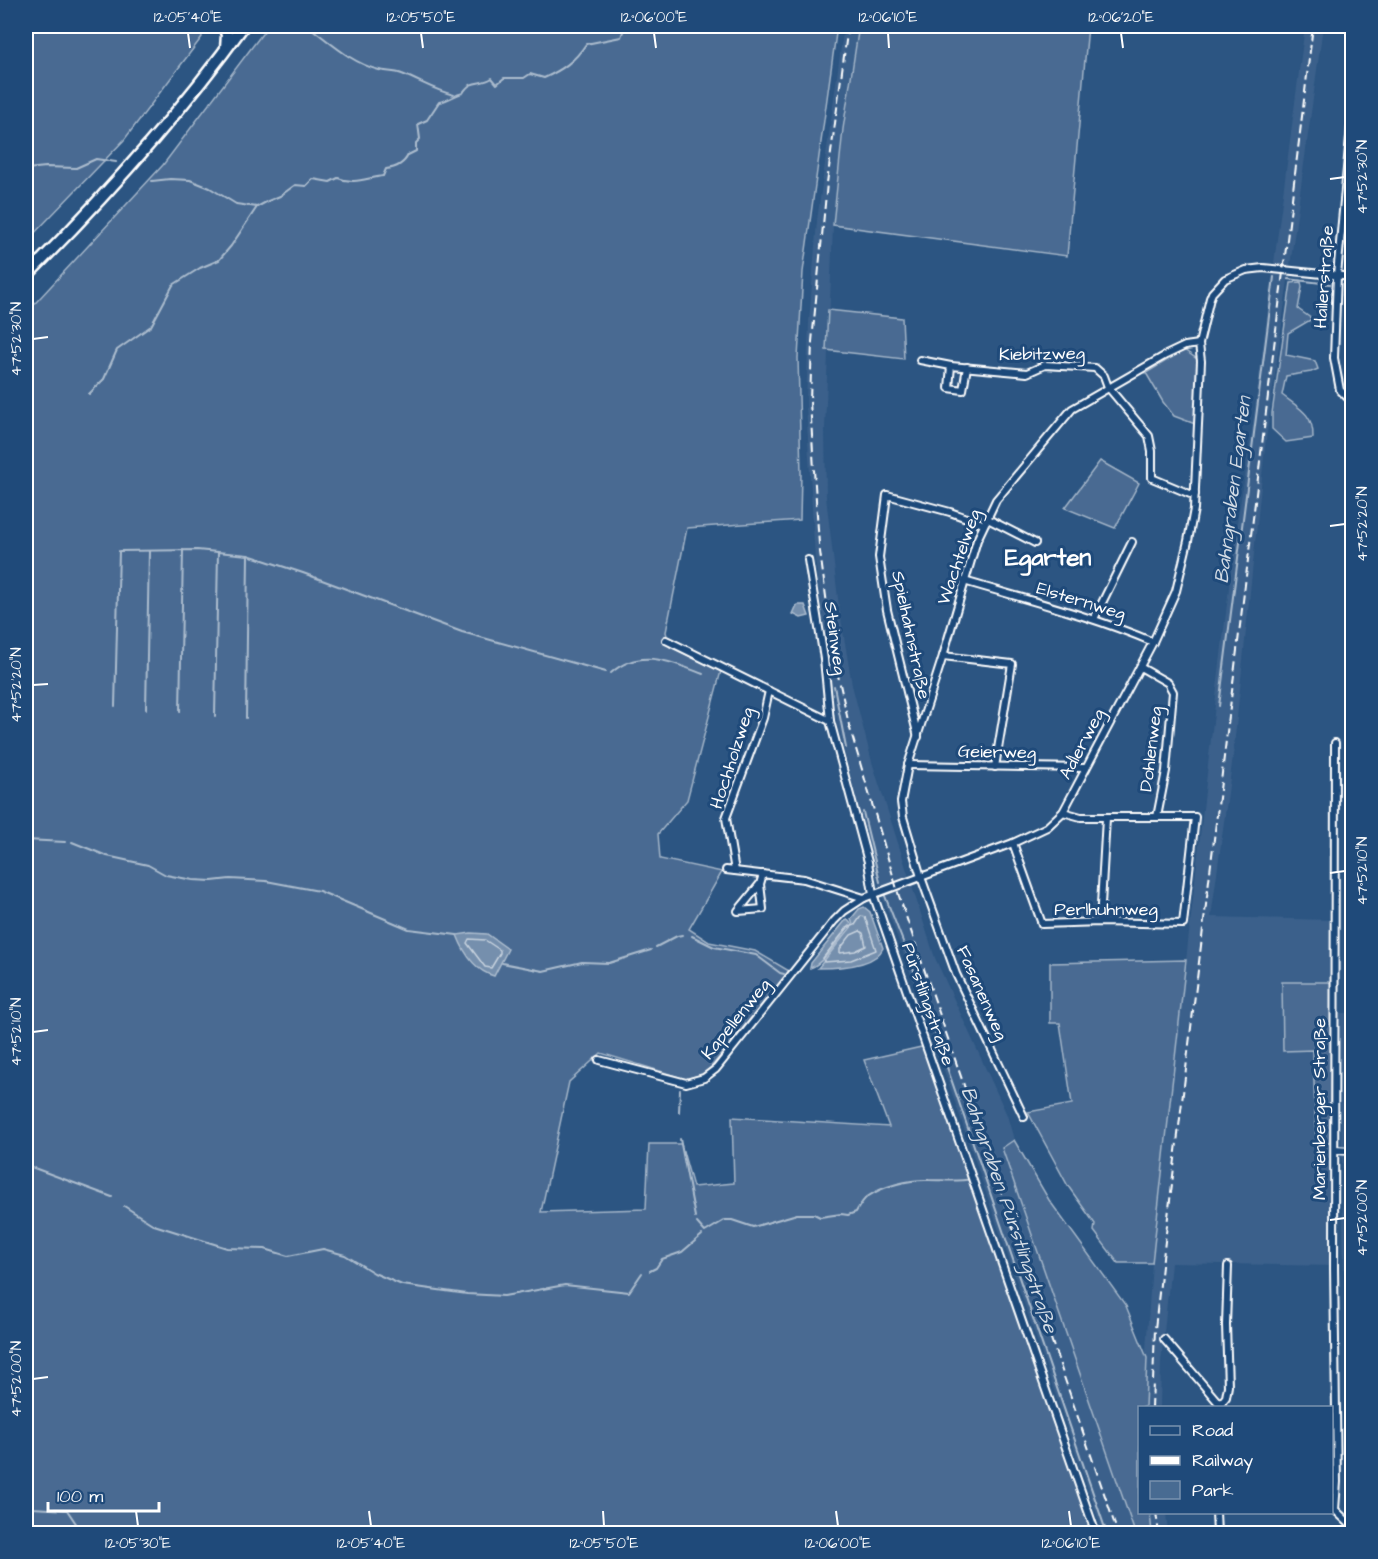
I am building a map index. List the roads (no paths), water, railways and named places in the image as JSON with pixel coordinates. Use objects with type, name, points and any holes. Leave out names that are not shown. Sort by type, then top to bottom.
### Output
[{"type":"highway","points":[[224,26],[227,35],[226,48]]},
{"type":"highway","points":[[26,276],[140,155],[196,89],[243,26]]},
{"type":"street","name":"Hailerstraße","points":[[1353,115],[1349,192],[1337,275],[1335,366],[1340,390],[1347,397],[1353,398]]},
{"type":"street","name":"Adlerweg","points":[[864,898],[1013,843],[1047,827],[1063,812],[1154,642],[1176,591],[1192,525],[1201,360],[1199,344],[1212,293],[1225,279],[1246,270],[1263,268],[1353,277]]},
{"type":"street","name":"Wachtelweg","points":[[921,877],[902,810],[903,789],[908,765],[944,656],[964,581],[985,521],[996,500],[1072,409],[1166,355],[1185,346],[1199,344]]},
{"type":"street","name":"Kiebitzweg","points":[[920,360],[951,366],[1027,373],[1045,365],[1095,368],[1104,376],[1108,387]]},
{"type":"street","points":[[951,366],[949,388],[963,390],[967,367]]},
{"type":"street","points":[[1108,387],[1149,436],[1152,451],[1152,478],[1195,494]]},
{"type":"street","name":"Spielhahnstraße","points":[[918,738],[887,610],[879,557],[887,495],[985,521]]},
{"type":"street","points":[[985,521],[1035,543]]},
{"type":"street","points":[[1094,619],[1132,542]]},
{"type":"street","name":"Steinweg","points":[[808,560],[824,659],[830,721]]},
{"type":"street","name":"Elsternweg","points":[[964,581],[1094,619],[1154,642]]},
{"type":"street","points":[[666,640],[830,721]]},
{"type":"street","points":[[944,656],[1012,664],[995,767]]},
{"type":"street","name":"Dohlenweg","points":[[1140,667],[1168,682],[1173,692],[1166,771],[1157,817]]},
{"type":"street","name":"Hochholzweg","points":[[735,871],[726,818],[763,718],[769,691]]},
{"type":"street","name":"Pürstlingstraße","points":[[830,721],[868,862],[873,894],[1096,1533]]},
{"type":"street","name":"Marienberger Straße","points":[[1333,1509],[1337,1482],[1333,1032],[1335,743]]},
{"type":"street","name":"Geierweg","points":[[908,765],[1086,768]]},
{"type":"street","points":[[1063,812],[1081,817],[1157,817]]},
{"type":"street","name":"Perlhuhnweg","points":[[1013,843],[1042,924],[1100,922],[1183,924],[1196,817],[1157,817]]},
{"type":"street","points":[[1100,922],[1106,818]]},
{"type":"street","points":[[726,870],[804,879],[864,898]]},
{"type":"street","points":[[760,884],[763,909],[738,911],[760,884],[763,874]]},
{"type":"street","name":"Fasanenweg","points":[[921,877],[956,974],[1024,1117]]},
{"type":"street","name":"Kapellenweg","points":[[599,1060],[686,1083],[704,1078],[716,1070],[828,928],[844,911],[864,898]]},
{"type":"street","points":[[1335,1150],[1353,1151]]},
{"type":"street","points":[[1164,1339],[1220,1406],[1226,1397],[1228,1386],[1226,1325],[1228,1266]]},
{"type":"street","points":[[1333,1509],[1353,1526]]},
{"type":"street","points":[[1216,1514],[1217,1533]]},
{"type":"water","points":[[797,605],[805,605],[809,616],[801,618],[793,614]]},
{"type":"water","points":[[864,907],[870,912],[883,948],[879,954],[863,963],[818,968],[853,925],[851,919],[859,909]]},
{"type":"water","points":[[848,920],[851,924],[832,949],[821,961],[810,968],[811,963]]},
{"type":"water","points":[[487,934],[508,949],[494,976],[476,966],[457,935]]},
{"type":"waterway","points":[[308,26],[341,51],[369,67],[399,73],[454,95]]},
{"type":"waterway","points":[[89,394],[104,379],[117,350],[151,326],[173,285],[200,268],[219,260],[257,207],[280,196],[295,185],[306,186],[313,179],[330,182],[338,178],[355,181],[383,176],[386,169],[399,165],[408,155],[416,151],[416,143],[420,139],[418,124],[427,120],[439,102],[463,93],[470,85],[492,78],[497,84],[504,78],[524,78],[530,74],[544,78],[568,64],[586,44],[621,37],[624,29],[635,30],[636,26]]},
{"type":"waterway","points":[[649,26],[660,26]]},
{"type":"waterway","points":[[26,169],[76,168],[96,159],[116,162]]},
{"type":"waterway","points":[[152,181],[190,180],[210,188],[236,204],[257,207]]},
{"type":"waterway","name":"Bahngraben Egarten","points":[[1219,706],[1274,277]]},
{"type":"waterway","points":[[1288,279],[1330,284]]},
{"type":"waterway","points":[[180,712],[183,550]]},
{"type":"waterway","points":[[115,706],[119,551],[197,550],[248,555],[462,632],[606,672]]},
{"type":"waterway","points":[[146,709],[149,551]]},
{"type":"waterway","points":[[215,716],[218,552]]},
{"type":"waterway","points":[[246,718],[248,555]]},
{"type":"waterway","points":[[611,673],[633,660],[656,659],[703,674]]},
{"type":"waterway","points":[[834,686],[846,748]]},
{"type":"waterway","name":"Bahngraben Pürstlingstraße","points":[[863,812],[880,882]]},
{"type":"waterway","points":[[26,840],[65,842]]},
{"type":"waterway","points":[[72,842],[107,856],[148,865],[166,875],[193,880],[266,881],[319,891],[409,929],[457,935]]},
{"type":"waterway","name":"Bahngraben Pürstlingstraße","points":[[885,896],[911,962],[1107,1534]]},
{"type":"waterway","points":[[656,947],[682,935]]},
{"type":"waterway","points":[[692,936],[714,947],[756,955],[784,974]]},
{"type":"waterway","points":[[502,963],[543,971],[582,962],[609,963],[651,950]]},
{"type":"waterway","points":[[679,1112],[680,1090]]},
{"type":"waterway","points":[[680,1139],[695,1217]]},
{"type":"waterway","points":[[26,1165],[112,1197]]},
{"type":"waterway","points":[[697,1223],[705,1232],[725,1220],[753,1227],[797,1214],[814,1214],[820,1217],[848,1215],[856,1212],[867,1197],[897,1184],[922,1180],[971,1179]]},
{"type":"waterway","points":[[124,1206],[154,1225],[227,1248],[265,1249],[288,1256],[323,1249],[345,1255],[374,1273],[402,1285],[467,1294],[504,1296],[565,1285],[629,1292],[642,1273]]},
{"type":"waterway","points":[[650,1271],[656,1268],[662,1259],[682,1252],[702,1235]]},
{"type":"waterway","points":[[26,1495],[32,1508],[67,1510],[83,1534]]},
{"type":"railway","points":[[848,26],[827,183],[812,342],[810,401],[819,544],[834,657],[849,725],[899,896],[1118,1534]]},
{"type":"railway","points":[[1152,1406],[1155,1329],[1162,1266],[1313,26]]},
{"type":"railway","points":[[1156,1514],[1159,1534]]},
{"type":"district","name":"Egarten","points":[[1048,558]]}]
